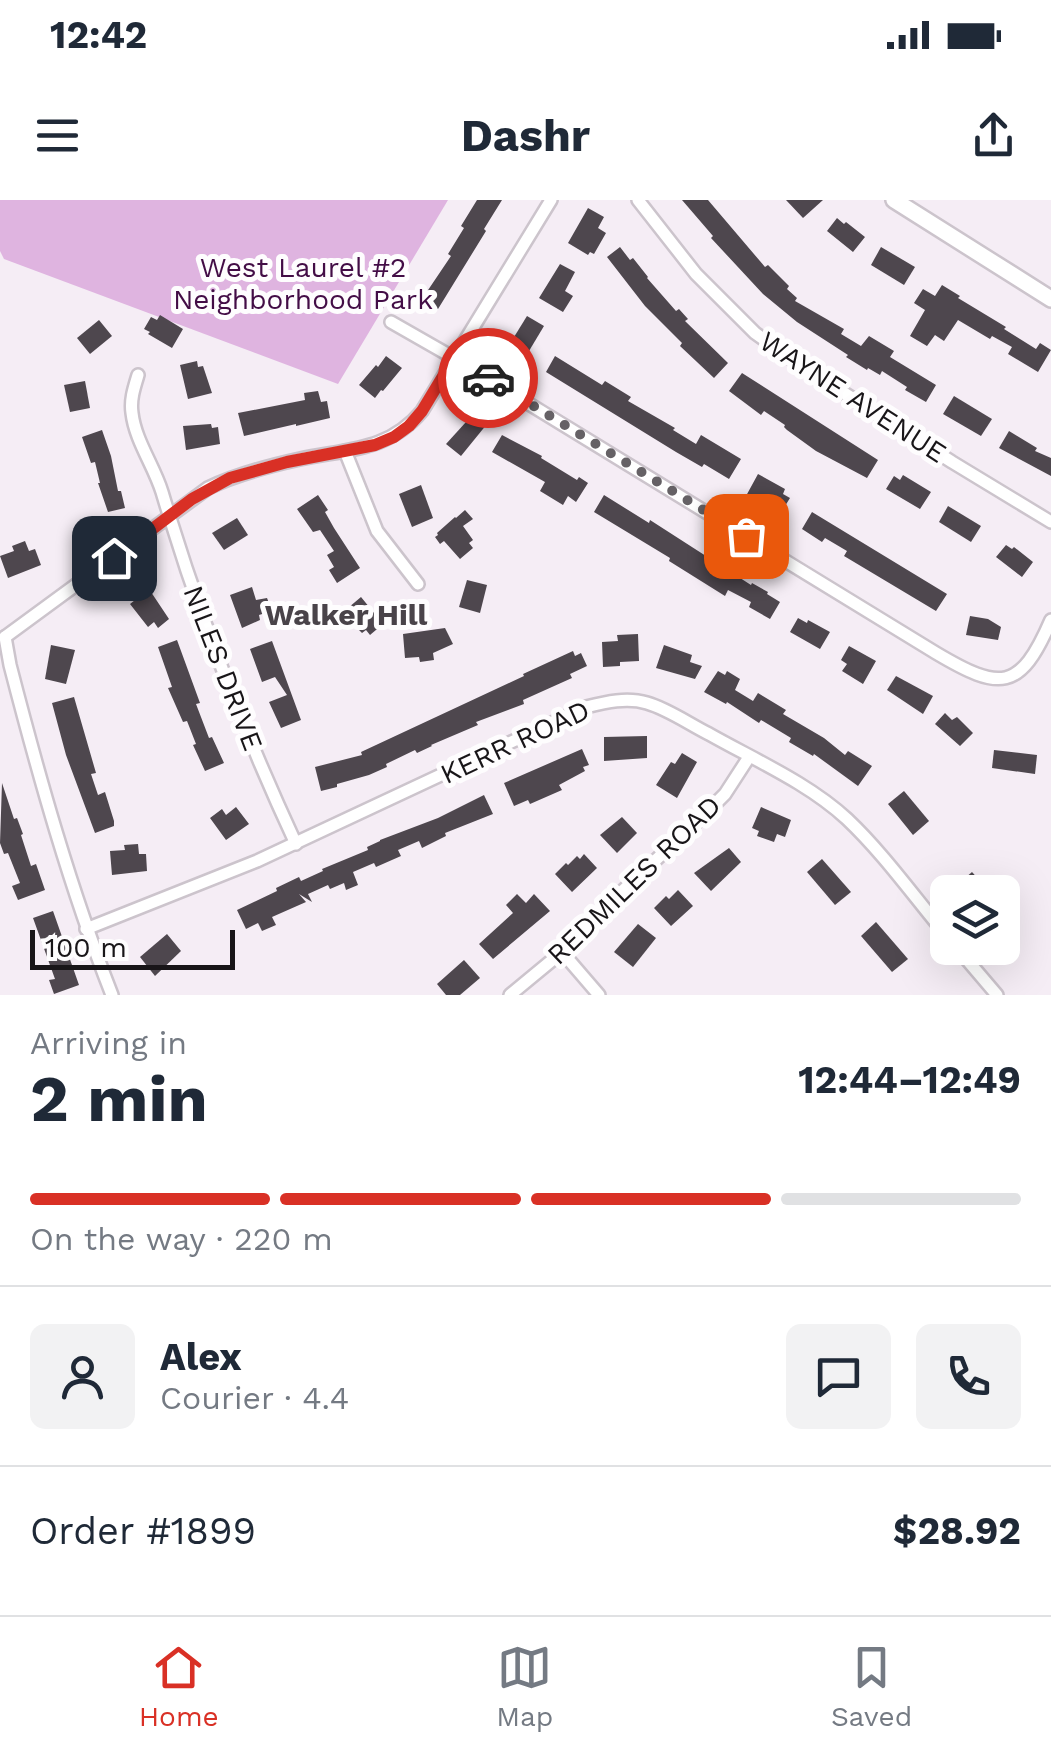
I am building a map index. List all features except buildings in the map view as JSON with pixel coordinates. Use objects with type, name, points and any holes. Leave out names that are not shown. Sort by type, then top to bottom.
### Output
[{"type":"street","points":[[112,995],[86,929],[30,745],[2,636],[208,488],[287,462],[387,440],[409,426],[422,411],[551,200]]},
{"type":"street","name":"WAYNE AVENUE","points":[[638,200],[696,274],[754,333],[1051,522]]},
{"type":"street","points":[[894,200],[1051,299]]},
{"type":"street","points":[[391,322],[977,676],[1001,678],[1027,666],[1051,620]]},
{"type":"street","name":"NILES DRIVE","points":[[138,376],[131,412],[234,701],[296,844]]},
{"type":"street","points":[[345,451],[377,530],[418,584]]},
{"type":"street","name":"KERR ROAD","points":[[86,929],[242,868],[586,708],[628,700],[650,704],[808,790],[848,821],[930,915]]},
{"type":"street","name":"REDMILES ROAD","points":[[510,995],[562,952],[712,806],[749,757]]},
{"type":"street","points":[[562,952],[599,995]]},
{"type":"street","points":[[971,965],[997,995]]},
{"type":"green space","name":"West Laurel #2 Neighborhood Park","points":[[0,200],[448,200],[338,384],[4,259],[0,251]]},
{"type":"way so far","points":[[488,378],[746,536]]},
{"type":"district","name":"Walker Hill","points":[[346,614]]},
{"type":"route","points":[[114,558],[192,499],[230,478],[375,445],[394,437],[422,411],[454,358],[488,378]]}]
